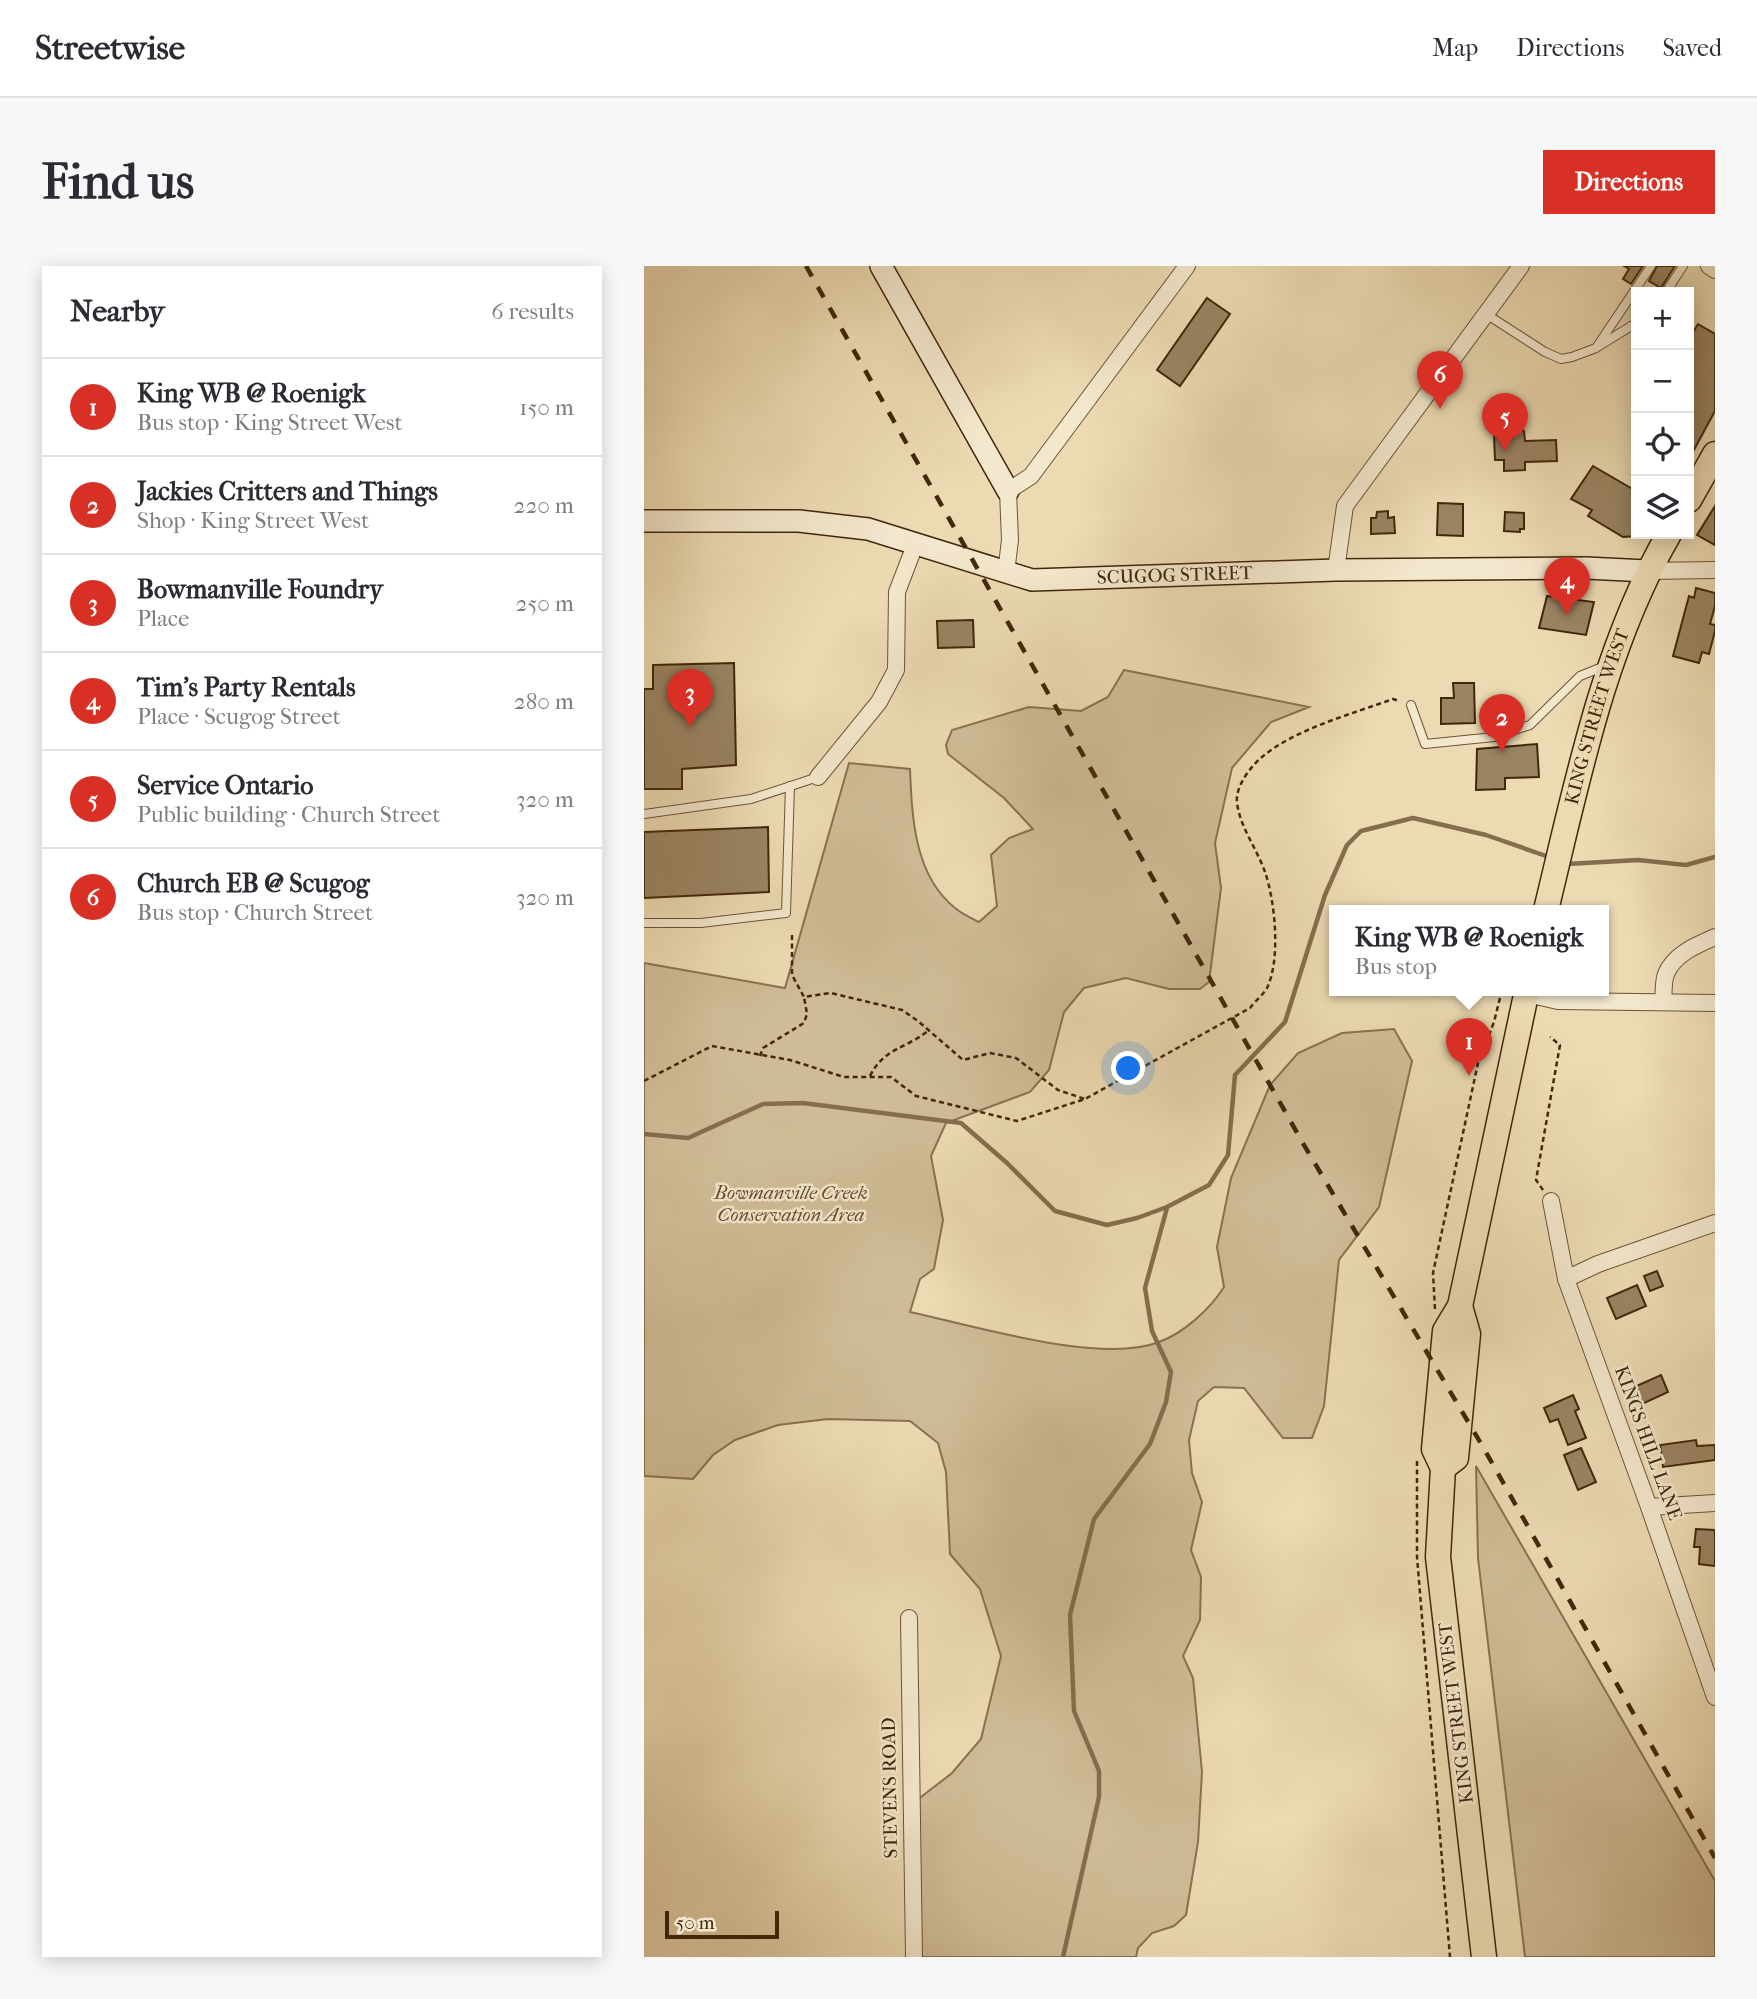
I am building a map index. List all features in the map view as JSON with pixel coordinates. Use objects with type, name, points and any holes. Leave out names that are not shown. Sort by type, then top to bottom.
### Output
[{"type":"main road","points":[[1694,490],[1715,454]]},
{"type":"main road","name":"KING STREET WEST","points":[[1547,905],[1588,735],[1647,571],[1666,539]]},
{"type":"main road","name":"KING STREET WEST","points":[[1484,1957],[1438,1557],[1443,1468],[1434,1449],[1445,1331],[1460,1306],[1526,996]]},
{"type":"street","points":[[881,266],[1008,491],[1010,540],[1006,573]]},
{"type":"street","points":[[1008,491],[1031,476],[1187,266]]},
{"type":"street","points":[[1335,570],[1345,506],[1521,266]]},
{"type":"street","points":[[1709,266],[1715,270]]},
{"type":"street","name":"SCUGOG STREET","points":[[644,521],[799,521],[868,530],[1032,580],[1335,570],[1715,570]]},
{"type":"street","points":[[818,777],[878,702],[897,670],[897,592],[915,545]]},
{"type":"street","points":[[1663,1002],[1666,974],[1677,958],[1692,947],[1715,937]]},
{"type":"street","points":[[1542,996],[1558,1000],[1715,1003]]},
{"type":"street","name":"KINGS HILL LANE","points":[[1551,1201],[1566,1279],[1715,1697]]},
{"type":"street","points":[[1566,1279],[1598,1264],[1715,1223]]},
{"type":"street","points":[[1649,1507],[1715,1503]]},
{"type":"street","name":"STEVENS ROAD","points":[[909,1618],[914,1957]]},
{"type":"lane","points":[[1596,348],[1651,266]]},
{"type":"lane","points":[[1669,287],[1683,266]]},
{"type":"lane","points":[[1486,314],[1561,359],[1596,348],[1631,326]]},
{"type":"lane","points":[[1411,705],[1425,744],[1494,737],[1530,725],[1580,676],[1613,663]]},
{"type":"lane","points":[[644,814],[751,799],[818,777]]},
{"type":"lane","points":[[644,923],[701,923],[786,913],[790,786]]},
{"type":"path","points":[[644,1081],[712,1046],[790,1060],[844,1077],[891,1077],[916,1096],[1017,1121],[1085,1099],[1250,1007],[1266,990],[1274,966],[1273,905],[1265,873],[1236,801],[1244,776],[1262,757],[1296,736],[1393,699],[1411,705]]},
{"type":"path","points":[[760,1056],[762,1048],[804,1023],[807,1014],[804,997],[792,975],[792,935]]},
{"type":"path","points":[[804,997],[831,993],[902,1010],[962,1060],[990,1052],[1016,1058],[1058,1090],[1085,1099]]},
{"type":"path","points":[[870,1076],[877,1062],[892,1051],[913,1043],[928,1031]]},
{"type":"path","points":[[1550,1037],[1560,1045],[1536,1180],[1551,1201]]},
{"type":"green space","name":"Bowmanville Creek Conservation Area","points":[[1124,670],[1309,707],[1271,722],[1232,768],[1215,843],[1221,888],[1209,982],[1200,989],[1169,989],[1126,978],[1084,988],[1064,1012],[1049,1070],[1030,1092],[946,1123],[931,1156],[943,1220],[934,1269],[920,1279],[910,1312],[1036,1340],[1104,1349],[1134,1348],[1159,1342],[1178,1333],[1211,1304],[1224,1287],[1217,1247],[1231,1178],[1270,1085],[1298,1053],[1342,1033],[1394,1029],[1412,1061],[1379,1207],[1339,1260],[1324,1406],[1312,1438],[1283,1438],[1244,1388],[1214,1387],[1198,1401],[1189,1440],[1192,1473],[1202,1502],[1191,1550],[1201,1577],[1200,1620],[1183,1656],[1193,1678],[1202,1772],[1198,1842],[1186,1915],[1174,1926],[1152,1933],[1138,1948],[1136,1957],[917,1957],[912,1804],[952,1773],[981,1739],[1001,1656],[980,1589],[950,1554],[946,1472],[938,1443],[910,1421],[828,1419],[778,1425],[735,1440],[713,1455],[693,1479],[644,1476],[644,963],[785,988],[849,763],[910,769],[914,825],[923,862],[941,895],[958,910],[979,922],[997,906],[991,855],[1009,838],[1033,829],[1004,798],[948,754],[946,745],[952,730],[1029,707],[1081,711],[1108,697]]},
{"type":"green space","points":[[1476,1466],[1715,1881],[1715,1957],[1525,1957],[1478,1558]]},
{"type":"building","points":[[1624,266],[1643,266],[1631,284],[1623,279],[1629,269]]},
{"type":"building","points":[[1657,266],[1675,266],[1662,287],[1649,281]]},
{"type":"building","points":[[1207,298],[1230,314],[1180,386],[1157,370]]},
{"type":"building","points":[[1698,324],[1715,334],[1715,411],[1694,450],[1694,350],[1694,331]]},
{"type":"building","points":[[1502,426],[1512,426],[1524,431],[1525,441],[1556,440],[1557,461],[1525,462],[1525,470],[1504,471],[1504,460],[1495,460],[1494,435],[1503,435]]},
{"type":"building","points":[[1593,466],[1631,488],[1631,536],[1623,537],[1588,516],[1592,510],[1571,499]]},
{"type":"building","points":[[1438,503],[1463,504],[1463,536],[1437,535]]},
{"type":"building","points":[[1715,506],[1715,545],[1697,535]]},
{"type":"building","points":[[1388,511],[1388,518],[1394,517],[1395,533],[1371,534],[1371,518],[1376,518],[1377,512]]},
{"type":"building","points":[[1505,512],[1524,513],[1524,529],[1520,529],[1520,532],[1504,531]]},
{"type":"building","points":[[1696,588],[1715,593],[1710,624],[1715,625],[1715,631],[1709,654],[1702,652],[1699,663],[1673,656],[1689,596],[1694,598]]},
{"type":"building","points":[[1547,596],[1594,602],[1586,635],[1539,628]]},
{"type":"building","points":[[973,620],[974,647],[938,648],[937,621]]},
{"type":"building","points":[[734,663],[736,765],[682,769],[682,789],[644,789],[644,689],[653,689],[653,665]]},
{"type":"building","points":[[1453,683],[1474,683],[1475,723],[1441,724],[1441,698],[1454,698]]},
{"type":"building","points":[[1537,744],[1539,777],[1505,778],[1505,789],[1476,790],[1477,749]]},
{"type":"building","points":[[768,827],[769,892],[644,898],[644,832]]},
{"type":"building","points":[[1657,1271],[1663,1286],[1650,1291],[1644,1276]]},
{"type":"building","points":[[1637,1285],[1646,1306],[1616,1319],[1607,1298]]},
{"type":"building","points":[[1661,1375],[1668,1392],[1640,1405],[1632,1388]]},
{"type":"building","points":[[1573,1395],[1579,1409],[1575,1411],[1586,1438],[1568,1445],[1558,1419],[1550,1422],[1544,1408]]},
{"type":"building","points":[[1696,1440],[1697,1446],[1715,1445],[1715,1460],[1663,1467],[1660,1445]]},
{"type":"building","points":[[1581,1448],[1596,1482],[1578,1490],[1564,1455]]},
{"type":"building","points":[[1696,1529],[1715,1530],[1715,1566],[1699,1564],[1700,1547],[1694,1547]]},
{"type":"waterway","points":[[644,1134],[688,1138],[763,1104],[803,1103],[961,1123],[1007,1163],[1055,1211],[1107,1225],[1137,1218],[1167,1207],[1209,1185],[1228,1155],[1235,1075],[1285,1022],[1325,895],[1347,845],[1361,831],[1413,818],[1486,835],[1549,857]]},
{"type":"waterway","points":[[1567,864],[1638,860],[1686,865],[1715,857]]},
{"type":"waterway","points":[[1063,1957],[1099,1797],[1099,1771],[1074,1711],[1070,1615],[1094,1519],[1150,1444],[1166,1402],[1171,1372],[1152,1331],[1145,1288],[1167,1208]]},
{"type":"railway","points":[[806,266],[1304,1145],[1483,1447],[1715,1858]]},
{"type":"place","name":"Church EB @ Scugog","points":[[1440,409]]},
{"type":"place","name":"Service Ontario","points":[[1505,451]]},
{"type":"place","name":"Tim's Party Rentals","points":[[1567,615]]},
{"type":"place","name":"Bowmanville Foundry","points":[[690,727]]},
{"type":"place","name":"Jackies Critters and Things","points":[[1502,752]]},
{"type":"place","name":"King WB @ Roenigk","points":[[1469,1076]]}]
